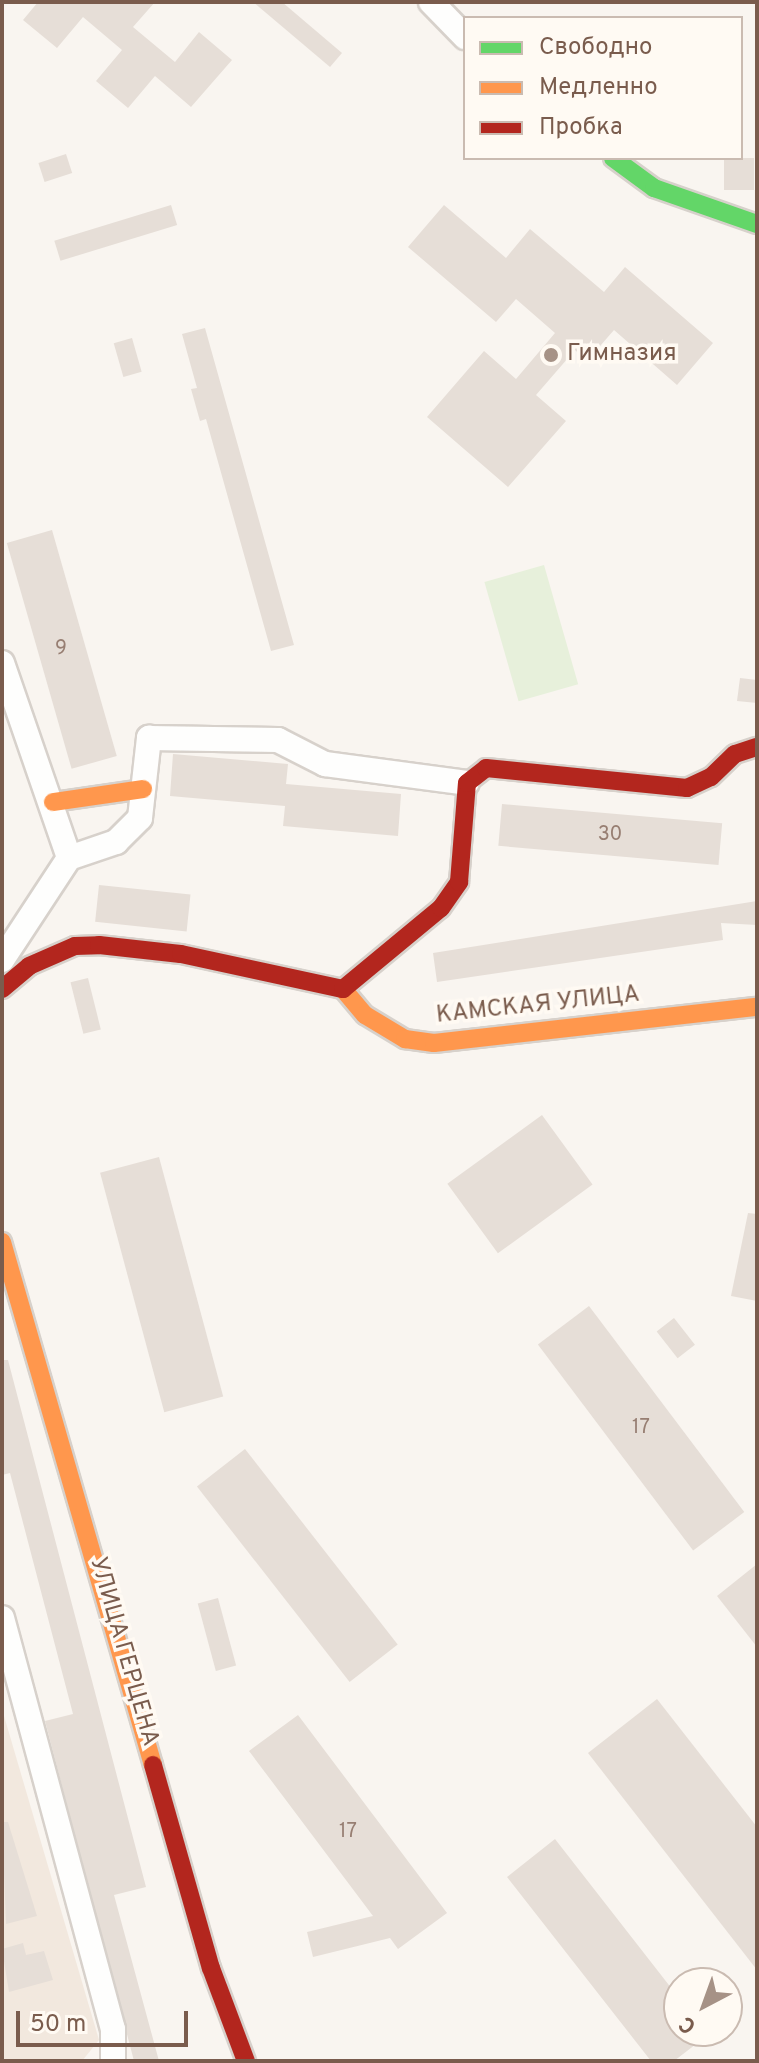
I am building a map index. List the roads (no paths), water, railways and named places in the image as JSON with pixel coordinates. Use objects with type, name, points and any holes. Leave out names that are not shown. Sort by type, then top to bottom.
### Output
[{"type":"street","points":[[431,2],[463,35]]},
{"type":"street","points":[[616,160],[654,188],[757,224]]},
{"type":"street","points":[[2,663],[53,802],[69,858]]},
{"type":"street","points":[[2,960],[69,858],[116,842],[140,818],[149,738],[278,740],[325,764],[467,783],[486,768],[687,788],[711,777],[735,754],[757,747]]},
{"type":"street","points":[[2,989],[41,961],[75,946],[99,945],[194,956],[343,989],[441,908],[459,882],[467,783]]},
{"type":"street","points":[[53,802],[143,789]]},
{"type":"street","name":"КАМСКАЯ УЛИЦА","points":[[343,989],[365,1015],[405,1039],[434,1043],[757,1007]]},
{"type":"street","name":"УЛИЦА ГЕРЦЕНА","points":[[2,1242],[211,1968],[246,2061]]},
{"type":"street","points":[[2,1618],[113,2029],[113,2061]]},
{"type":"place","name":"Гимназия","points":[[551,355]]}]
